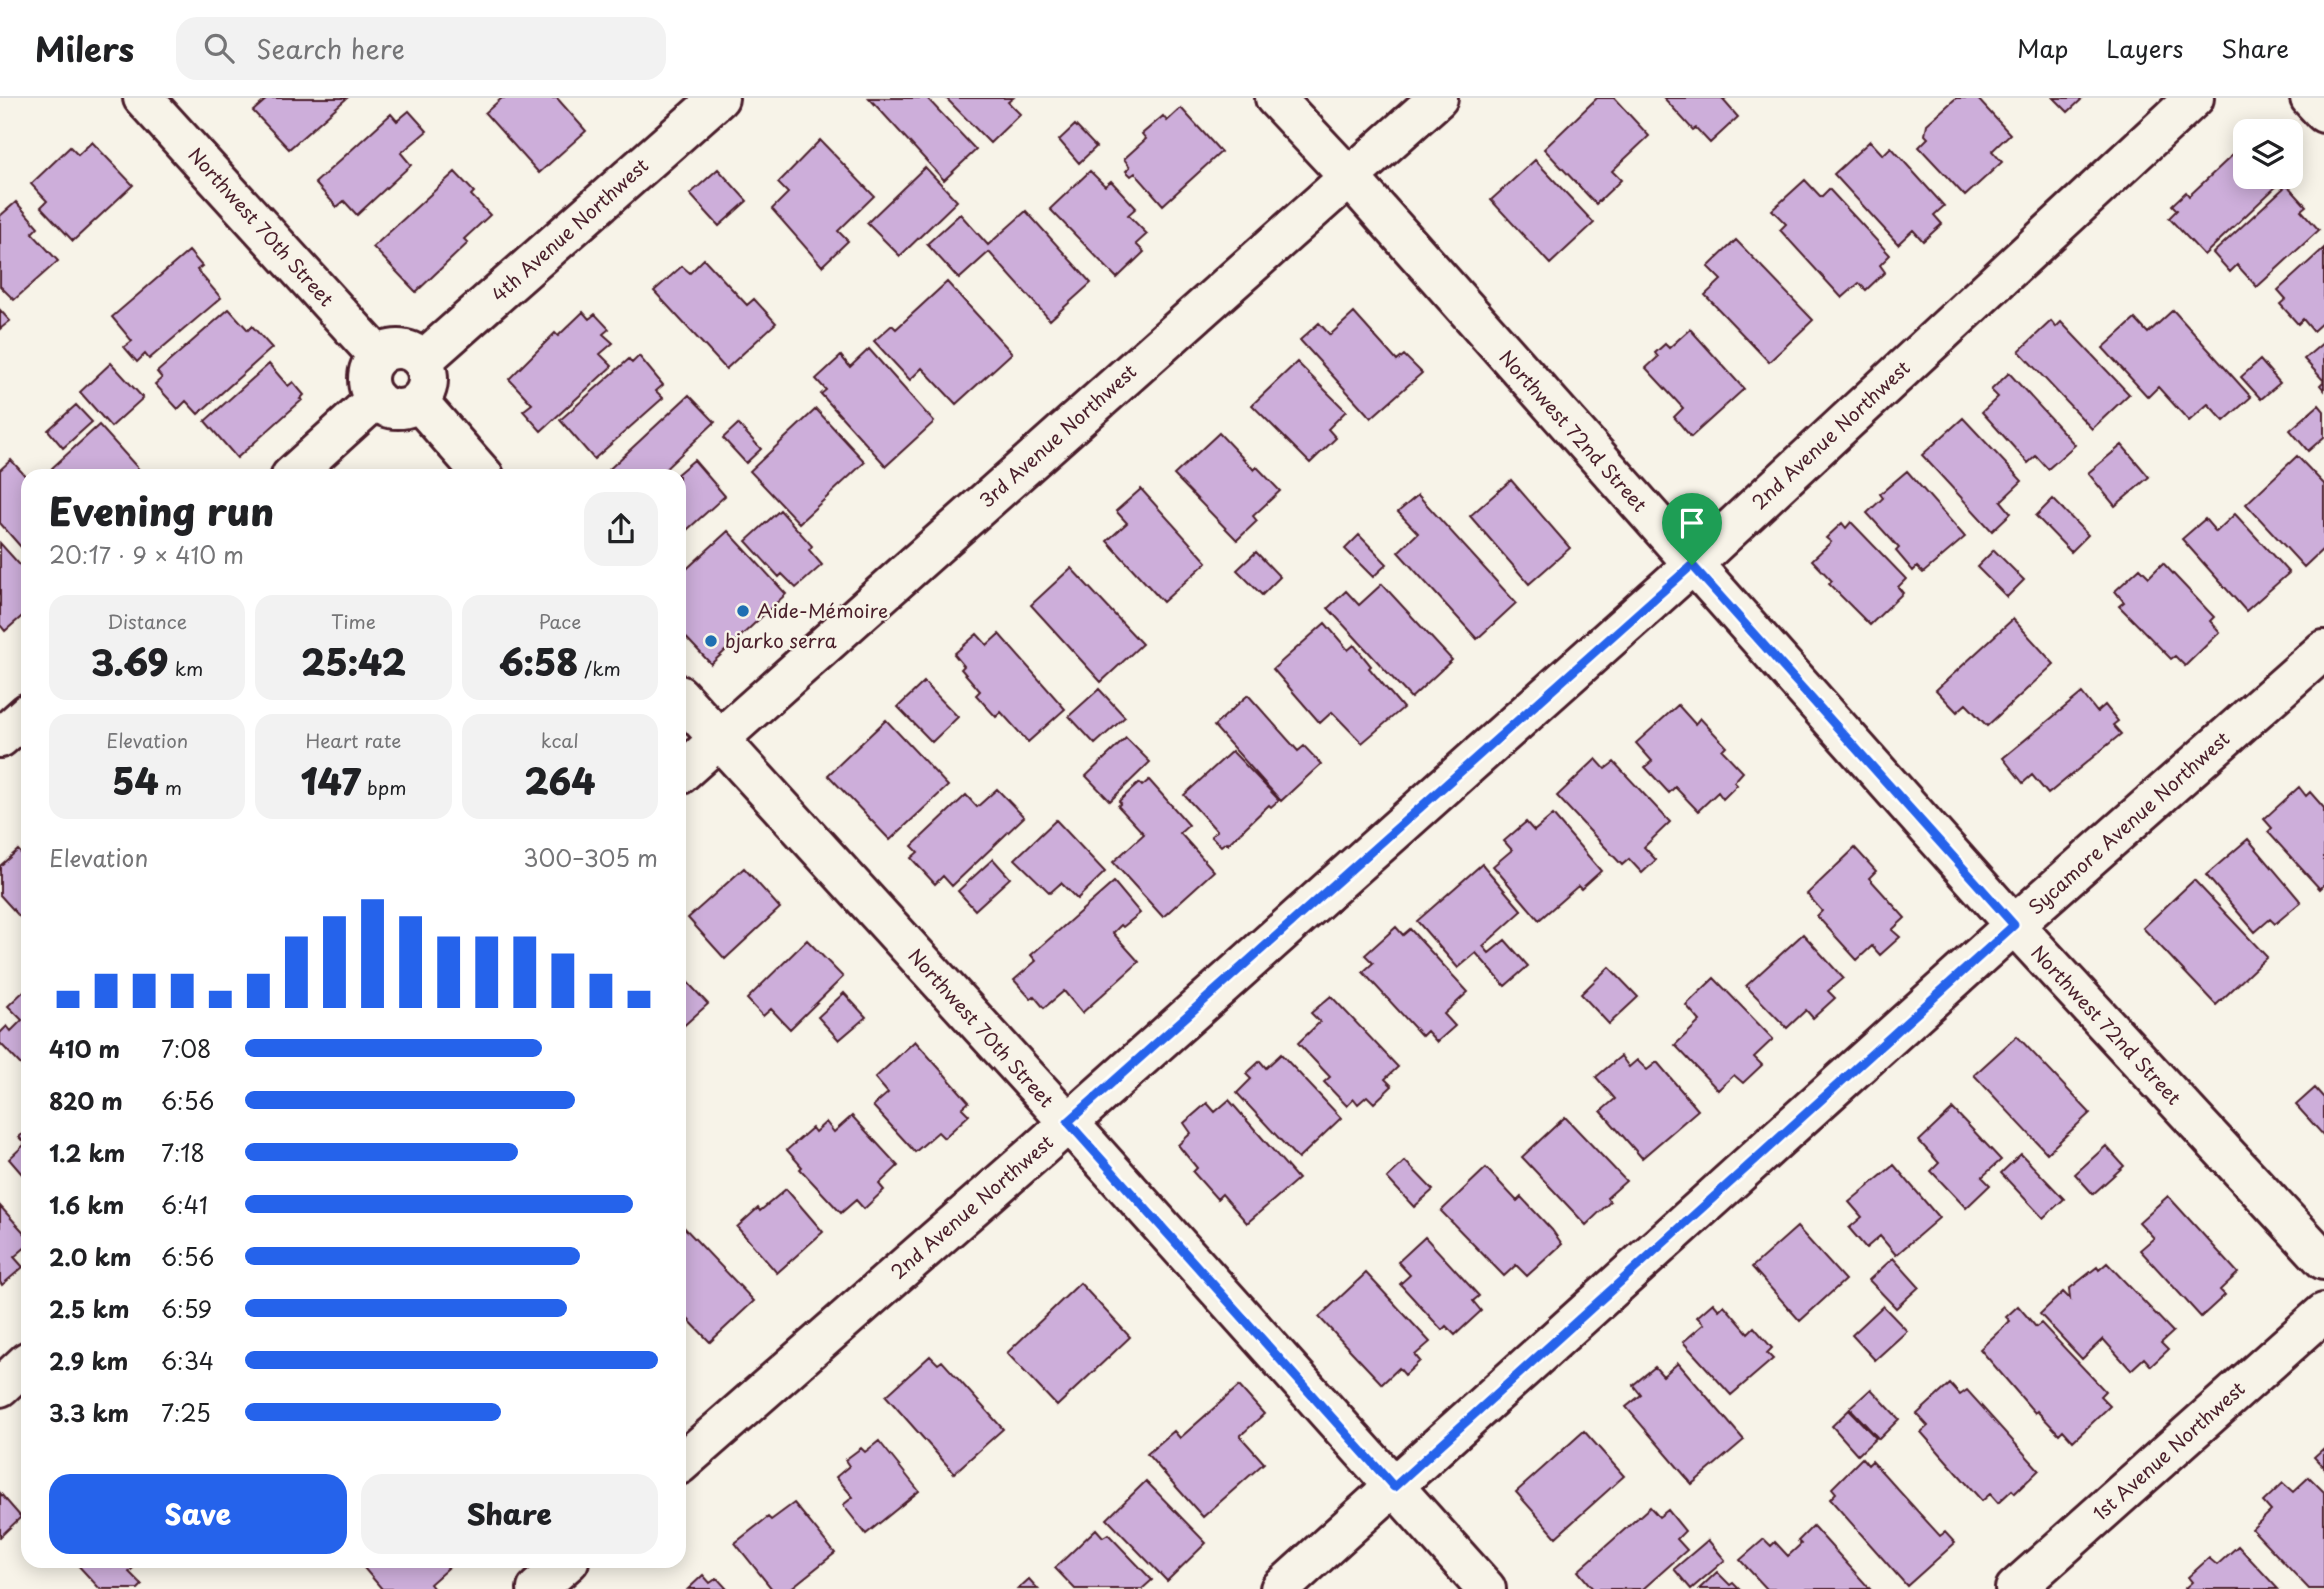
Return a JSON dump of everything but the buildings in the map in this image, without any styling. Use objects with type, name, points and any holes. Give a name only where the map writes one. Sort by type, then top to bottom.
[{"type":"street","name":"Northwest 70th Street","points":[[143,98],[378,356]]},
{"type":"street","name":"4th Avenue Northwest","points":[[422,361],[719,98]]},
{"type":"street","name":"Northwest 72nd Street","points":[[1275,98],[1349,177],[2014,925],[2324,1261]]},
{"type":"street","name":"3rd Avenue Northwest","points":[[686,769],[1438,98]]},
{"type":"street","name":"2nd Avenue Northwest","points":[[686,1459],[1692,565],[2194,98]]},
{"type":"street","points":[[2310,98],[2324,113]]},
{"type":"street","points":[[392,349],[401,349],[411,352],[422,361],[428,377],[427,387],[418,401],[406,408],[396,409],[386,407],[376,399],[368,386],[368,376],[370,367],[378,356],[392,349]]},
{"type":"street","points":[[299,469],[376,399]]},
{"type":"street","points":[[418,401],[478,469]]},
{"type":"street","name":"Sycamore Avenue Northwest","points":[[1280,1589],[2014,925],[2324,650]]},
{"type":"street","name":"Northwest 70th Street","points":[[686,703],[1068,1122],[1486,1589]]},
{"type":"street","points":[[0,738],[21,719]]},
{"type":"street","points":[[2324,1261],[2315,1277],[2314,1290],[2324,1312]]},
{"type":"street","name":"1st Avenue Northwest","points":[[2014,1589],[2324,1312]]},
{"type":"street","points":[[0,1387],[21,1368]]},
{"type":"street","points":[[537,1589],[561,1568]]},
{"type":"place","name":"Aide-Mémoire","points":[[743,611]]},
{"type":"place","name":"bjarko serra","points":[[711,641]]},
{"type":"route","points":[[1692,565],[2014,925],[1394,1487],[1068,1122],[1692,565]]}]
